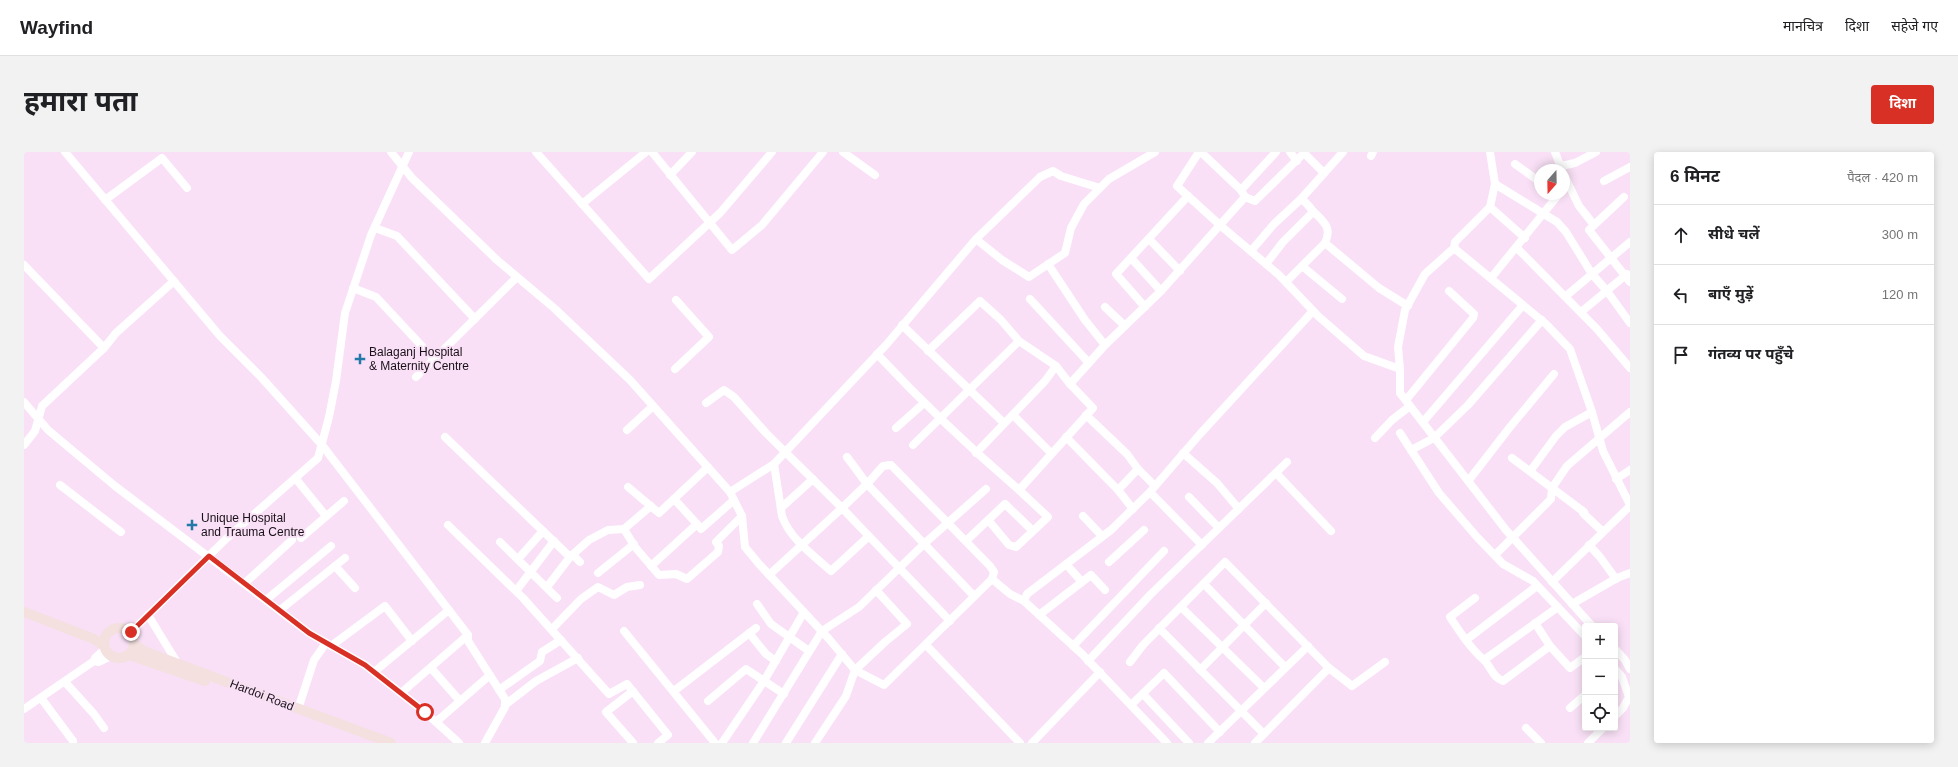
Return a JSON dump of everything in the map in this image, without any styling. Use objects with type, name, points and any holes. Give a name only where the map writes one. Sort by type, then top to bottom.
[{"type":"main road","points":[[24,607],[95,634],[106,635],[116,628],[122,627],[131,632],[135,639],[135,645],[129,655],[123,658],[107,650],[94,639],[24,612]]},
{"type":"main road","points":[[106,635],[107,650]]},
{"type":"main road","name":"Hardoi Road","points":[[135,645],[177,667],[371,743]]},
{"type":"main road","name":"Hardoi Road","points":[[129,655],[177,667],[391,743]]},
{"type":"street","points":[[65,152],[220,336],[261,377],[322,445],[468,635],[468,641],[505,699],[505,705]]},
{"type":"street","points":[[391,152],[412,178],[517,277],[554,308],[624,375],[708,467],[730,492],[742,516],[745,547],[769,575],[822,631],[855,670],[884,685],[992,579],[994,572],[966,540],[891,465],[883,466],[842,508],[769,575]]},
{"type":"street","points":[[131,632],[209,556],[318,458],[330,417],[344,313],[374,228],[409,152]]},
{"type":"street","points":[[536,152],[649,279],[710,222],[772,152]]},
{"type":"street","points":[[582,204],[646,152]]},
{"type":"street","points":[[652,152],[732,250],[762,225],[823,152]]},
{"type":"street","points":[[843,152],[875,176]]},
{"type":"street","points":[[976,239],[1002,260],[1029,277],[1065,253],[1071,228],[1084,204],[1109,179],[1155,152]]},
{"type":"street","points":[[1324,173],[1305,152],[1254,201],[1243,194],[1200,152],[1177,186],[1286,282],[1313,311],[1364,356],[1400,369]]},
{"type":"street","points":[[1070,384],[1105,345],[1161,291],[1221,226],[1243,194],[1276,152]]},
{"type":"street","points":[[1290,152],[1297,161]]},
{"type":"street","points":[[1251,251],[1274,224],[1301,199],[1343,152]]},
{"type":"street","points":[[1490,152],[1495,184],[1490,207],[1455,242],[1454,248],[1425,274],[1405,310],[1398,347],[1400,393],[1512,537],[1589,623]]},
{"type":"street","points":[[1555,152],[1560,164]]},
{"type":"street","points":[[1570,165],[1596,152]]},
{"type":"street","points":[[670,175],[689,153]]},
{"type":"street","points":[[104,200],[162,158],[187,188]]},
{"type":"street","points":[[1515,164],[1534,178]]},
{"type":"street","points":[[1604,181],[1630,167]]},
{"type":"street","points":[[730,492],[774,464],[877,354],[976,239],[1040,178],[1054,171],[1062,176],[1100,188]]},
{"type":"street","points":[[1495,184],[1557,222],[1566,232],[1592,274],[1607,291],[1630,323]]},
{"type":"street","points":[[1145,307],[1116,274],[1188,196]]},
{"type":"street","points":[[1581,312],[1607,291],[1627,278],[1589,230],[1624,197]]},
{"type":"street","points":[[1570,198],[1579,206],[1594,225]]},
{"type":"street","points":[[1286,282],[1325,242],[1328,229],[1322,219],[1301,199]]},
{"type":"street","points":[[1491,278],[1517,248],[1554,200]]},
{"type":"street","points":[[1490,207],[1525,238]]},
{"type":"street","points":[[1266,264],[1283,242],[1313,212]]},
{"type":"street","points":[[374,228],[397,236],[475,319]]},
{"type":"street","points":[[1149,239],[1180,271]]},
{"type":"street","points":[[1325,242],[1379,288],[1408,306]]},
{"type":"street","points":[[1566,296],[1630,242]]},
{"type":"street","points":[[1454,248],[1542,320],[1570,349],[1592,412],[1603,451],[1630,505],[1552,582]]},
{"type":"street","points":[[1517,248],[1566,296],[1630,368]]},
{"type":"street","points":[[1131,258],[1161,291]]},
{"type":"street","points":[[1048,264],[1085,320],[1105,345]]},
{"type":"street","points":[[24,265],[104,348]]},
{"type":"street","points":[[1302,266],[1342,299]]},
{"type":"street","points":[[416,377],[517,277]]},
{"type":"street","points":[[24,445],[35,431],[42,406],[104,348],[116,333],[174,281]]},
{"type":"street","points":[[353,288],[376,297],[434,359]]},
{"type":"street","points":[[1375,438],[1408,403],[1473,318],[1474,314],[1449,290]]},
{"type":"street","points":[[1030,298],[1089,363]]},
{"type":"street","points":[[675,369],[708,336],[676,300]]},
{"type":"street","points":[[928,351],[980,301],[1001,320],[1019,341],[1056,366],[1070,384],[1093,408],[1019,490]]},
{"type":"street","points":[[1422,422],[1524,305]]},
{"type":"street","points":[[1105,307],[1125,326]]},
{"type":"street","points":[[1024,601],[1027,594],[1102,536],[1133,509],[1313,311]]},
{"type":"street","points":[[1411,450],[1434,438],[1468,405],[1542,320]]},
{"type":"street","points":[[902,325],[1004,423]]},
{"type":"street","points":[[913,445],[970,391],[1019,341]]},
{"type":"street","points":[[877,354],[940,419],[1048,517],[1016,547],[1009,545],[989,521]]},
{"type":"street","points":[[976,453],[1045,381],[1056,366]]},
{"type":"street","points":[[1468,480],[1554,374]]},
{"type":"street","points":[[706,403],[724,390],[734,397],[766,433],[786,451],[842,508],[950,621]]},
{"type":"street","points":[[24,402],[48,430],[115,486],[309,633],[374,672],[436,722],[459,743]]},
{"type":"street","points":[[896,428],[924,402]]},
{"type":"street","points":[[627,430],[653,406]]},
{"type":"street","points":[[1530,470],[1556,436],[1565,427],[1592,412]]},
{"type":"street","points":[[1495,555],[1551,499],[1552,488],[1567,466],[1600,440],[1630,412]]},
{"type":"street","points":[[1013,415],[1051,454]]},
{"type":"street","points":[[1086,416],[1127,454],[1152,489],[1202,545]]},
{"type":"street","points":[[1400,433],[1439,493],[1503,564],[1537,586],[1558,606],[1582,633]]},
{"type":"street","points":[[445,437],[554,541],[580,562]]},
{"type":"street","points":[[1066,437],[1118,490],[1133,509]]},
{"type":"street","points":[[1183,454],[1217,483],[1239,509]]},
{"type":"street","points":[[846,457],[867,484],[974,596]]},
{"type":"street","points":[[1512,458],[1530,470],[1584,512],[1603,532]]},
{"type":"street","points":[[1088,660],[1151,594],[1287,462]]},
{"type":"street","points":[[774,464],[785,524],[802,545],[831,571],[869,536]]},
{"type":"street","points":[[628,487],[660,513],[708,467]]},
{"type":"street","points":[[1118,490],[1138,469]]},
{"type":"street","points":[[1616,478],[1630,470]]},
{"type":"street","points":[[1276,473],[1331,531]]},
{"type":"street","points":[[296,479],[326,516]]},
{"type":"street","points":[[781,508],[813,479]]},
{"type":"street","points":[[60,485],[121,532]]},
{"type":"street","points":[[753,743],[822,631],[859,607],[899,567],[986,489]]},
{"type":"street","points":[[1189,497],[1219,528]]},
{"type":"street","points":[[674,499],[700,529],[734,500]]},
{"type":"street","points":[[301,538],[344,501]]},
{"type":"street","points":[[966,540],[989,521],[1005,504],[1034,531]]},
{"type":"street","points":[[547,587],[572,556],[588,540],[608,530],[624,529],[651,506]]},
{"type":"street","points":[[624,529],[659,575],[676,574],[687,580],[718,552],[719,546],[716,542],[742,516]]},
{"type":"street","points":[[1083,516],[1102,536]]},
{"type":"street","points":[[651,566],[697,524]]},
{"type":"street","points":[[448,525],[516,591],[552,629],[609,694],[627,684],[668,736],[658,743]]},
{"type":"street","points":[[518,559],[543,530]]},
{"type":"street","points":[[1109,562],[1144,530]]},
{"type":"street","points":[[245,583],[292,540]]},
{"type":"street","points":[[516,591],[554,541]]},
{"type":"street","points":[[500,542],[531,571],[556,598]]},
{"type":"street","points":[[598,573],[634,544]]},
{"type":"street","points":[[266,600],[331,546]]},
{"type":"street","points":[[1589,546],[1600,557],[1616,579]]},
{"type":"street","points":[[1073,646],[1164,551]]},
{"type":"street","points":[[280,610],[345,558]]},
{"type":"street","points":[[1130,662],[1159,628],[1225,562],[1330,668],[1352,686],[1385,662]]},
{"type":"street","points":[[1066,564],[1082,582]]},
{"type":"street","points":[[335,566],[354,588]]},
{"type":"street","points":[[1572,604],[1616,579],[1630,573]]},
{"type":"street","points":[[1039,615],[1091,575],[1104,590]]},
{"type":"street","points":[[992,579],[1010,594],[1024,601],[1088,660],[1167,743]]},
{"type":"street","points":[[1204,584],[1285,667]]},
{"type":"street","points":[[552,629],[581,599],[598,587],[614,595],[627,587],[640,585]]},
{"type":"street","points":[[1466,640],[1537,586]]},
{"type":"street","points":[[814,743],[846,696],[855,670],[884,642],[907,624],[876,590]]},
{"type":"street","points":[[1474,598],[1450,617],[1466,640],[1480,658],[1484,660],[1498,679],[1503,681],[1550,646]]},
{"type":"street","points":[[1200,670],[1266,603]]},
{"type":"street","points":[[757,604],[771,624],[788,638],[810,651]]},
{"type":"street","points":[[298,709],[314,660],[329,644],[385,606],[412,641]]},
{"type":"street","points":[[1484,660],[1558,606]]},
{"type":"street","points":[[1181,607],[1264,688]]},
{"type":"street","points":[[374,672],[449,610]]},
{"type":"street","points":[[722,743],[764,681],[804,612]]},
{"type":"street","points":[[148,615],[177,667]]},
{"type":"street","points":[[1535,623],[1550,646],[1570,668],[1582,659]]},
{"type":"street","points":[[1159,628],[1264,734]]},
{"type":"street","points":[[674,691],[752,630],[766,654],[776,661]]},
{"type":"street","points":[[624,631],[715,743]]},
{"type":"street","points":[[401,693],[468,635]]},
{"type":"street","points":[[499,690],[540,661],[542,652],[561,640]]},
{"type":"street","points":[[926,644],[1020,743]]},
{"type":"street","points":[[1208,743],[1308,646]]},
{"type":"street","points":[[24,709],[94,661],[99,662],[107,650]]},
{"type":"street","points":[[1618,652],[1630,669]]},
{"type":"street","points":[[786,743],[842,654]]},
{"type":"street","points":[[485,743],[505,705],[536,681],[578,658]]},
{"type":"street","points":[[431,668],[460,701]]},
{"type":"street","points":[[1255,743],[1330,668]]},
{"type":"street","points":[[708,701],[746,670],[784,694]]},
{"type":"street","points":[[1032,743],[1100,672]]},
{"type":"street","points":[[1131,705],[1164,673],[1220,732]]},
{"type":"street","points":[[1618,674],[1622,677],[1629,697],[1623,708],[1618,713]]},
{"type":"street","points":[[436,722],[490,676]]},
{"type":"street","points":[[65,682],[94,714],[104,728]]},
{"type":"street","points":[[633,691],[606,712],[633,743]]},
{"type":"street","points":[[1143,694],[1189,743]]},
{"type":"street","points":[[41,698],[73,741]]},
{"type":"street","points":[[1570,708],[1582,698]]},
{"type":"street","points":[[1526,728],[1541,743]]},
{"type":"street","points":[[1588,743],[1600,731]]},
{"type":"place","name":"Balaganj Hospital & Maternity Centre","points":[[360,359]]},
{"type":"place","name":"Unique Hospital and Trauma Centre","points":[[192,525]]},
{"type":"route","points":[[131,632],[209,556],[309,633],[365,665],[425,712]]}]
